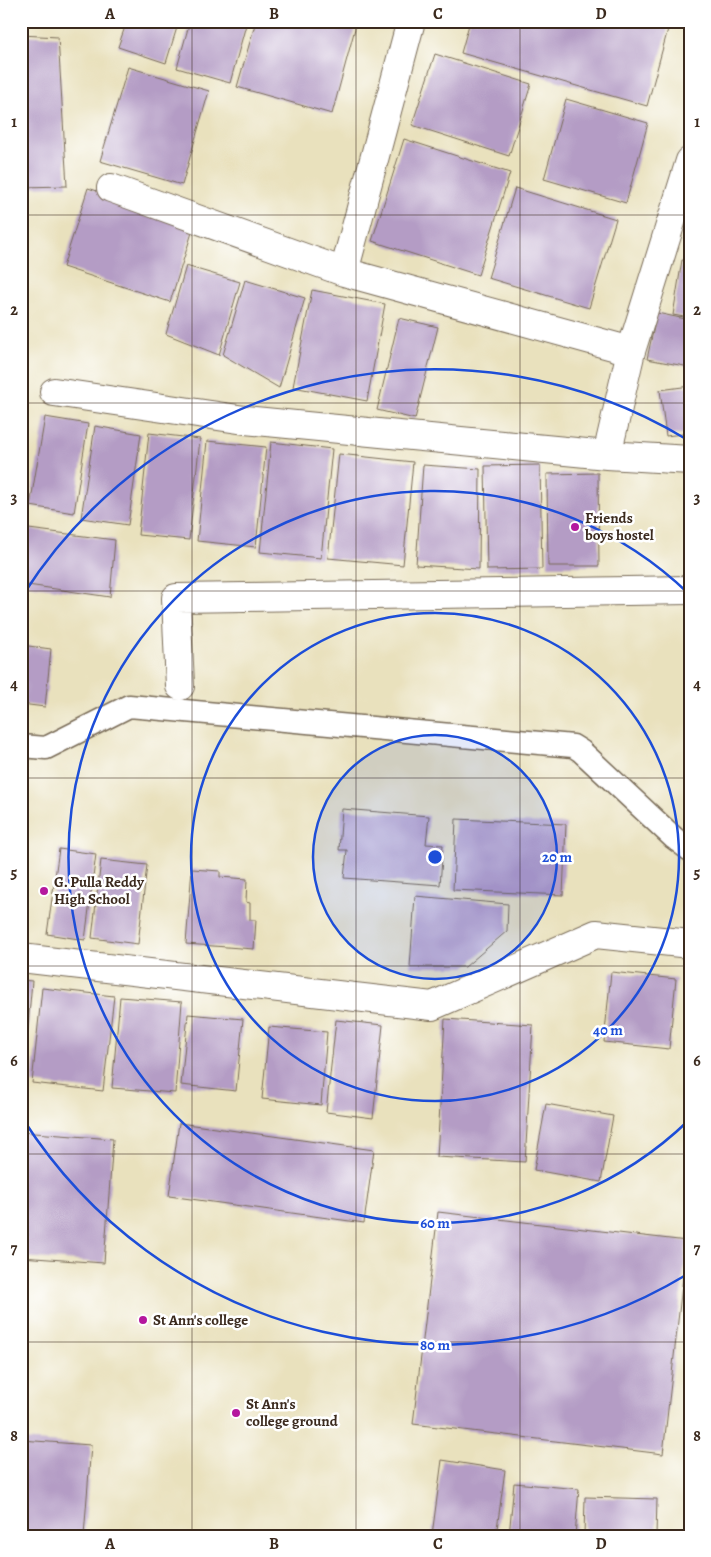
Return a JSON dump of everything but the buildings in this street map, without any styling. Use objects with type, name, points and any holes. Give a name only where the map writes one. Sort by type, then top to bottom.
[{"type":"street","points":[[344,272],[411,21]]},
{"type":"street","points":[[607,455],[631,351],[690,161]]},
{"type":"street","points":[[111,188],[344,272],[631,351]]},
{"type":"street","points":[[54,392],[245,420],[607,455],[690,460]]},
{"type":"street","points":[[180,686],[176,598],[690,590]]},
{"type":"street","points":[[21,958],[432,1006],[596,934],[690,944]]},
{"type":"lane","points":[[21,746],[46,748],[129,706],[573,746],[581,751],[674,838],[690,850]]},
{"type":"place","name":"Friends boys hostel","points":[[575,527]]},
{"type":"place","name":"G. Pulla Reddy High School","points":[[44,891]]},
{"type":"place","name":"St Ann's college","points":[[143,1320]]},
{"type":"place","name":"St Ann's college ground","points":[[236,1413]]}]
